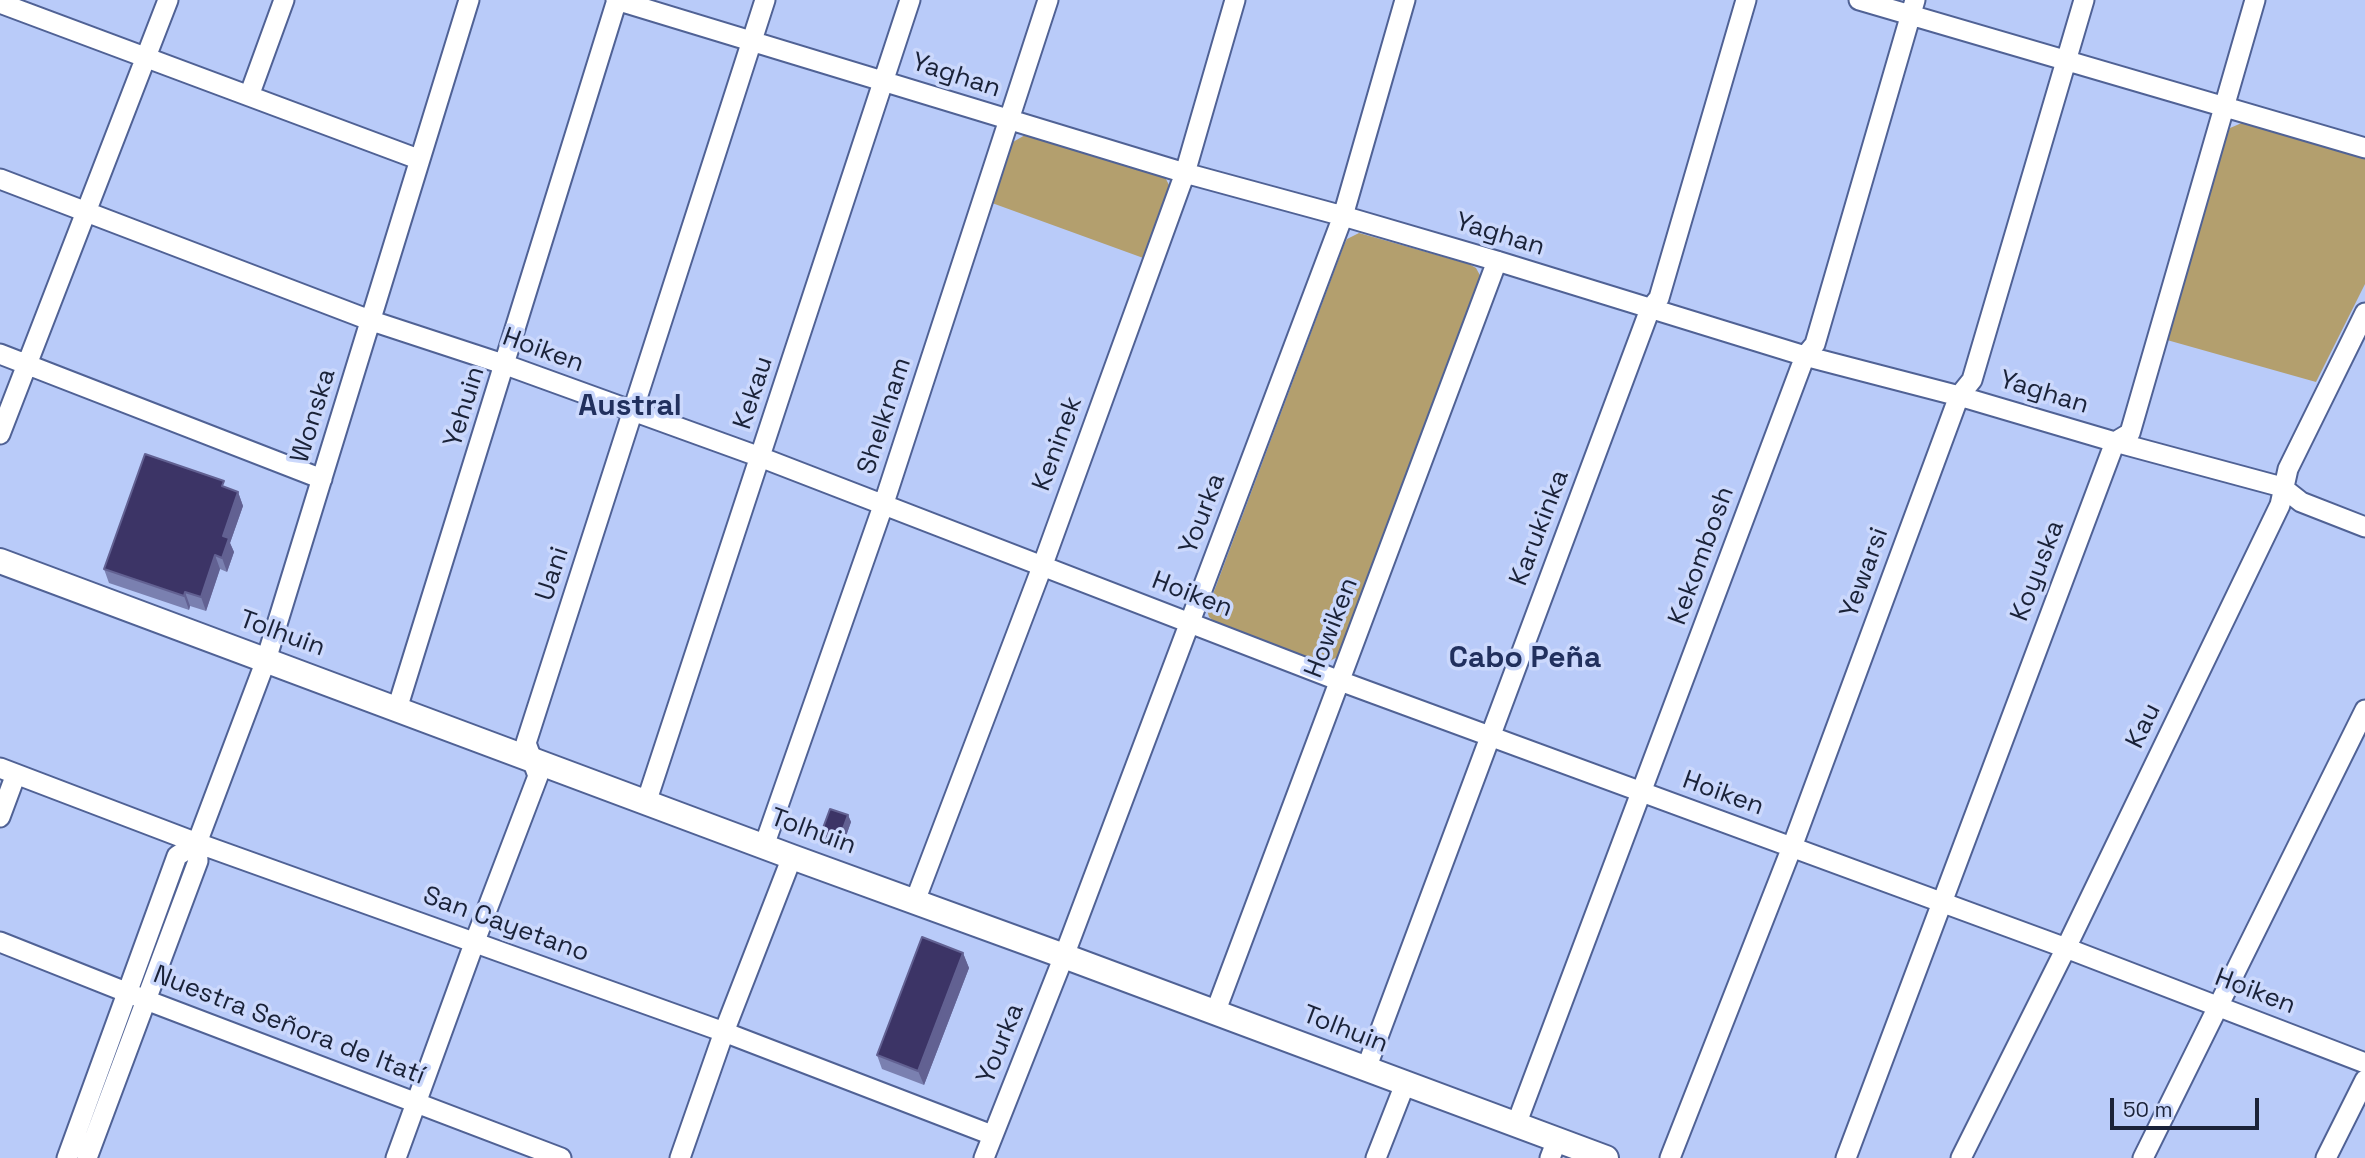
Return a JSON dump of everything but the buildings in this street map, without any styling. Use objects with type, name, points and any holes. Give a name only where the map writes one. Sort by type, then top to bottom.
[{"type":"street","points":[[0,434],[168,0]]},
{"type":"street","points":[[249,96],[284,0]]},
{"type":"street","name":"Wonska","points":[[77,1156],[137,996],[198,861],[197,843],[266,660],[469,0]]},
{"type":"street","name":"Yaghan","points":[[617,0],[1010,121],[1497,261],[1805,356],[1959,396],[2282,487],[2301,502],[2365,527]]},
{"type":"street","name":"Yehuin","points":[[397,709],[506,365],[617,0]]},
{"type":"street","name":"Uani","points":[[396,1158],[538,776],[526,743],[754,42],[765,0]]},
{"type":"street","name":"Kekau","points":[[646,803],[910,0]]},
{"type":"street","name":"Shelknam","points":[[764,846],[883,506],[1048,0]]},
{"type":"street","name":"Keninek","points":[[915,901],[1042,567],[1185,173],[1235,0]]},
{"type":"street","name":"Yourka","points":[[984,1158],[1064,956],[1343,216],[1405,0]]},
{"type":"street","name":"Karukinka","points":[[1367,1069],[1650,309],[1659,298],[1745,0]]},
{"type":"street","points":[[1859,0],[1913,7],[2067,59],[2365,148]]},
{"type":"street","name":"Yewarsi","points":[[1670,1158],[1792,847],[1959,396],[1972,380],[2084,0]]},
{"type":"street","name":"Koyuska","points":[[1846,1158],[2115,442],[2130,433],[2255,0]]},
{"type":"street","points":[[0,3],[418,159]]},
{"type":"street","name":"Kekombosh","points":[[1516,1125],[1805,356],[1815,344],[1913,7]]},
{"type":"street","name":"Hoiken","points":[[0,179],[372,321],[506,365],[760,457],[1042,567],[1191,621],[1340,681],[2066,948],[2365,1063]]},
{"type":"street","name":"Howiken","points":[[1215,1013],[1497,261]]},
{"type":"street","name":"Kau","points":[[1961,1158],[2066,948],[2280,505],[2288,469],[2365,313]]},
{"type":"street","points":[[0,354],[322,479]]},
{"type":"street","name":"Tolhuin","points":[[0,561],[1516,1125],[1553,1149],[1606,1158]]},
{"type":"street","points":[[2143,1158],[2365,710]]},
{"type":"street","points":[[0,817],[8,771]]},
{"type":"street","name":"San Cayetano","points":[[8,771],[197,843],[724,1032],[992,1135]]},
{"type":"street","points":[[680,1158],[724,1032],[792,857]]},
{"type":"street","name":"Nuestra Señora de Itatí","points":[[0,942],[561,1158]]},
{"type":"street","points":[[2326,1158],[2365,1080]]},
{"type":"street","points":[[1376,1158],[1405,1084]]},
{"type":"shaded area","points":[[2244,122],[2365,157],[2365,284],[2316,382],[2167,340],[2227,135],[2230,128]]},
{"type":"shaded area","points":[[1025,135],[1165,177],[1171,189],[1146,259],[992,203],[1010,148],[1013,142]]},
{"type":"shaded area","points":[[1359,233],[1469,264],[1476,268],[1482,279],[1339,656],[1328,662],[1321,662],[1219,625],[1209,617],[1207,610],[1344,245],[1347,239]]},
{"type":"district","name":"Austral","points":[[630,407]]},
{"type":"district","name":"Cabo Peña","points":[[1525,659]]}]
